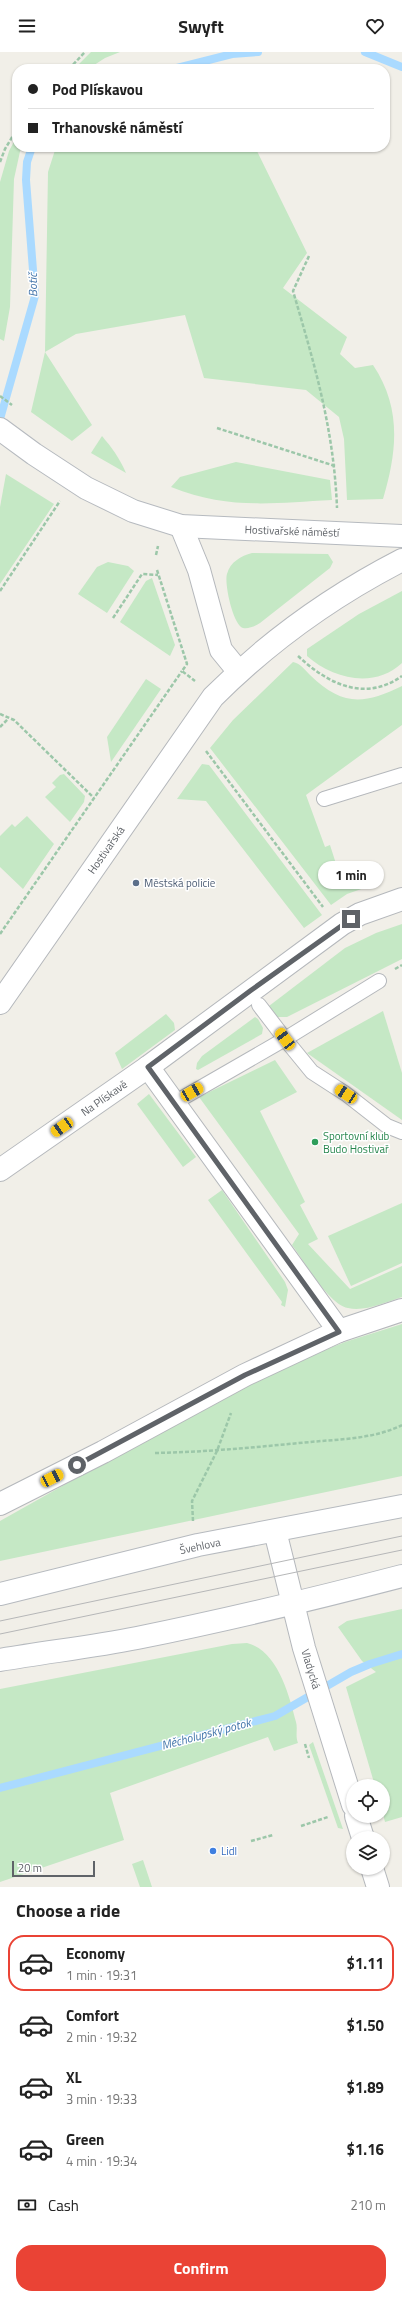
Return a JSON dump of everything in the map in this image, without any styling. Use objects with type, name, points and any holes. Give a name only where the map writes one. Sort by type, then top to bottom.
[{"type":"street","name":"Hostivařské náměstí","points":[[0,429],[28,450],[86,488],[133,511],[181,526],[402,536]]},
{"type":"street","points":[[181,526],[198,570],[221,650],[238,672]]},
{"type":"street","points":[[206,691],[238,672],[327,604],[356,584],[402,560]]},
{"type":"street","name":"Hostivařská","points":[[0,1003],[206,691]]},
{"type":"street","name":"Na Plískavě","points":[[0,1170],[148,1067],[342,924],[360,914],[402,899]]},
{"type":"street","points":[[148,1067],[339,1332]]},
{"type":"street","points":[[0,1504],[103,1452],[245,1375],[339,1332],[402,1310]]},
{"type":"street","name":"Švehlova","points":[[0,1594],[198,1545],[402,1506]]},
{"type":"street","name":"Vladycká","points":[[275,1531],[292,1605],[346,1783]]},
{"type":"street","points":[[0,1660],[136,1638],[292,1605],[402,1576]]},
{"type":"street","points":[[374,1875],[378,1887]]},
{"type":"lane","points":[[324,799],[402,775]]},
{"type":"lane","points":[[174,1103],[285,1039],[379,981]]},
{"type":"lane","points":[[259,1005],[312,1072],[346,1094],[387,1126],[402,1132]]},
{"type":"path","points":[[74,64],[85,52]]},
{"type":"path","points":[[0,162],[12,137]]},
{"type":"path","points":[[309,256],[293,291],[321,388],[335,466],[337,510]]},
{"type":"path","points":[[217,428],[335,466]]},
{"type":"path","points":[[0,591],[60,501]]},
{"type":"path","points":[[330,511],[344,511]]},
{"type":"path","points":[[0,934],[187,664],[156,570]]},
{"type":"path","points":[[114,618],[142,574],[158,575]]},
{"type":"path","points":[[296,654],[320,674],[342,686],[356,689],[369,688],[385,684],[402,676]]},
{"type":"path","points":[[182,671],[206,691]]},
{"type":"path","points":[[0,714],[8,719],[14,720],[94,798]]},
{"type":"path","points":[[0,727],[8,719]]},
{"type":"path","points":[[204,749],[324,907]]},
{"type":"path","points":[[192,1508],[192,1501],[217,1451],[245,1375]]},
{"type":"path","points":[[149,1454],[217,1451],[353,1438],[384,1433],[402,1425]]},
{"type":"path","points":[[304,1744],[309,1758]]},
{"type":"path","points":[[301,1826],[328,1817]]},
{"type":"path","points":[[251,1841],[273,1835]]},
{"type":"green space","points":[[91,52],[120,52],[105,58],[96,64],[79,64]]},
{"type":"green space","points":[[12,145],[12,152],[20,152],[14,179],[10,307],[4,341],[0,339],[0,182]]},
{"type":"green space","points":[[54,152],[257,152],[307,253],[283,288],[347,337],[340,354],[355,368],[373,365],[389,397],[393,414],[394,447],[388,482],[383,499],[347,500],[344,439],[339,417],[306,390],[204,378],[185,315],[76,334],[45,352],[48,172]]},
{"type":"green space","points":[[45,352],[92,425],[72,441],[31,412]]},
{"type":"green space","points":[[102,436],[121,462],[126,473],[91,453]]},
{"type":"green space","points":[[236,462],[330,480],[332,500],[270,503],[232,502],[212,499],[171,487],[180,477]]},
{"type":"green space","points":[[6,474],[54,504],[0,584],[0,507]]},
{"type":"green space","points":[[252,553],[328,554],[333,562],[330,568],[260,623],[250,628],[243,628],[239,625],[233,612],[226,579],[228,570],[233,563]]},
{"type":"green space","points":[[108,562],[128,566],[134,571],[107,613],[78,594],[97,567]]},
{"type":"green space","points":[[152,578],[175,645],[170,656],[120,622],[146,581]]},
{"type":"green space","points":[[402,591],[402,663],[391,671],[379,676],[354,678],[329,670],[317,664],[307,656],[307,649],[359,614]]},
{"type":"green space","points":[[293,662],[300,665],[332,692],[343,697],[364,699],[376,697],[402,686],[402,725],[306,795],[325,847],[330,845],[338,870],[362,862],[370,886],[347,894],[331,905],[210,748],[233,720]]},
{"type":"green space","points":[[146,679],[161,689],[111,762],[107,737]]},
{"type":"green space","points":[[202,764],[209,765],[322,915],[304,928],[206,801],[177,799]]},
{"type":"green space","points":[[64,774],[85,796],[84,802],[70,822],[45,797],[56,787],[52,783],[60,775]]},
{"type":"green space","points":[[27,816],[54,844],[23,889],[0,867],[0,836],[12,824],[15,827]]},
{"type":"green space","points":[[402,924],[402,959],[287,1017],[277,1017],[269,1006],[345,948],[376,933]]},
{"type":"green space","points":[[383,1011],[402,1073],[402,1120],[307,1053]]},
{"type":"green space","points":[[166,1014],[174,1023],[175,1030],[122,1069],[115,1053]]},
{"type":"green space","points":[[255,1017],[258,1019],[263,1028],[262,1034],[198,1070],[196,1069],[197,1063],[202,1056]]},
{"type":"green space","points":[[275,1060],[297,1092],[260,1111],[305,1202],[300,1205],[318,1239],[308,1244],[350,1289],[402,1266],[402,1297],[361,1309],[348,1308],[333,1299],[317,1281],[292,1245],[299,1234],[199,1097]]},
{"type":"green space","points":[[149,1094],[196,1157],[183,1167],[137,1104]]},
{"type":"green space","points":[[222,1190],[285,1282],[288,1290],[285,1307],[281,1305],[282,1302],[208,1200]]},
{"type":"green space","points":[[402,1203],[402,1263],[351,1286],[328,1236]]},
{"type":"green space","points":[[402,1324],[402,1476],[0,1561],[0,1521],[256,1377],[345,1342]]},
{"type":"green space","points":[[402,1609],[402,1817],[390,1821],[390,1779],[373,1779],[346,1687],[376,1672],[362,1661],[338,1627],[347,1621]]},
{"type":"green space","points":[[247,1643],[258,1648],[267,1655],[280,1675],[290,1699],[297,1727],[298,1743],[274,1751],[268,1737],[110,1793],[124,1840],[0,1882],[0,1689],[232,1644]]},
{"type":"green space","points":[[313,1742],[343,1829],[338,1828],[309,1745]]},
{"type":"green space","points":[[143,1860],[152,1887],[140,1887],[132,1864]]},
{"type":"waterway","name":"Botič","points":[[193,64],[232,54],[258,52]]},
{"type":"waterway","name":"Botič","points":[[365,52],[402,67]]},
{"type":"waterway","name":"Botič","points":[[0,419],[35,296],[26,180],[27,162],[30,152]]},
{"type":"waterway","name":"Měcholupský potok","points":[[0,1788],[275,1716],[351,1672],[370,1664],[402,1654]]},
{"type":"tram line","points":[[0,1621],[402,1536]]},
{"type":"tram line","points":[[0,1634],[402,1550]]},
{"type":"place","name":"Městská policie","points":[[136,883]]},
{"type":"place","name":"Sportovní klub Budo Hostivař","points":[[315,1142]]},
{"type":"place","name":"Lidl","points":[[213,1851]]},
{"type":"route","points":[[77,1465],[245,1375],[339,1332],[148,1067],[250,991],[351,919]]}]
